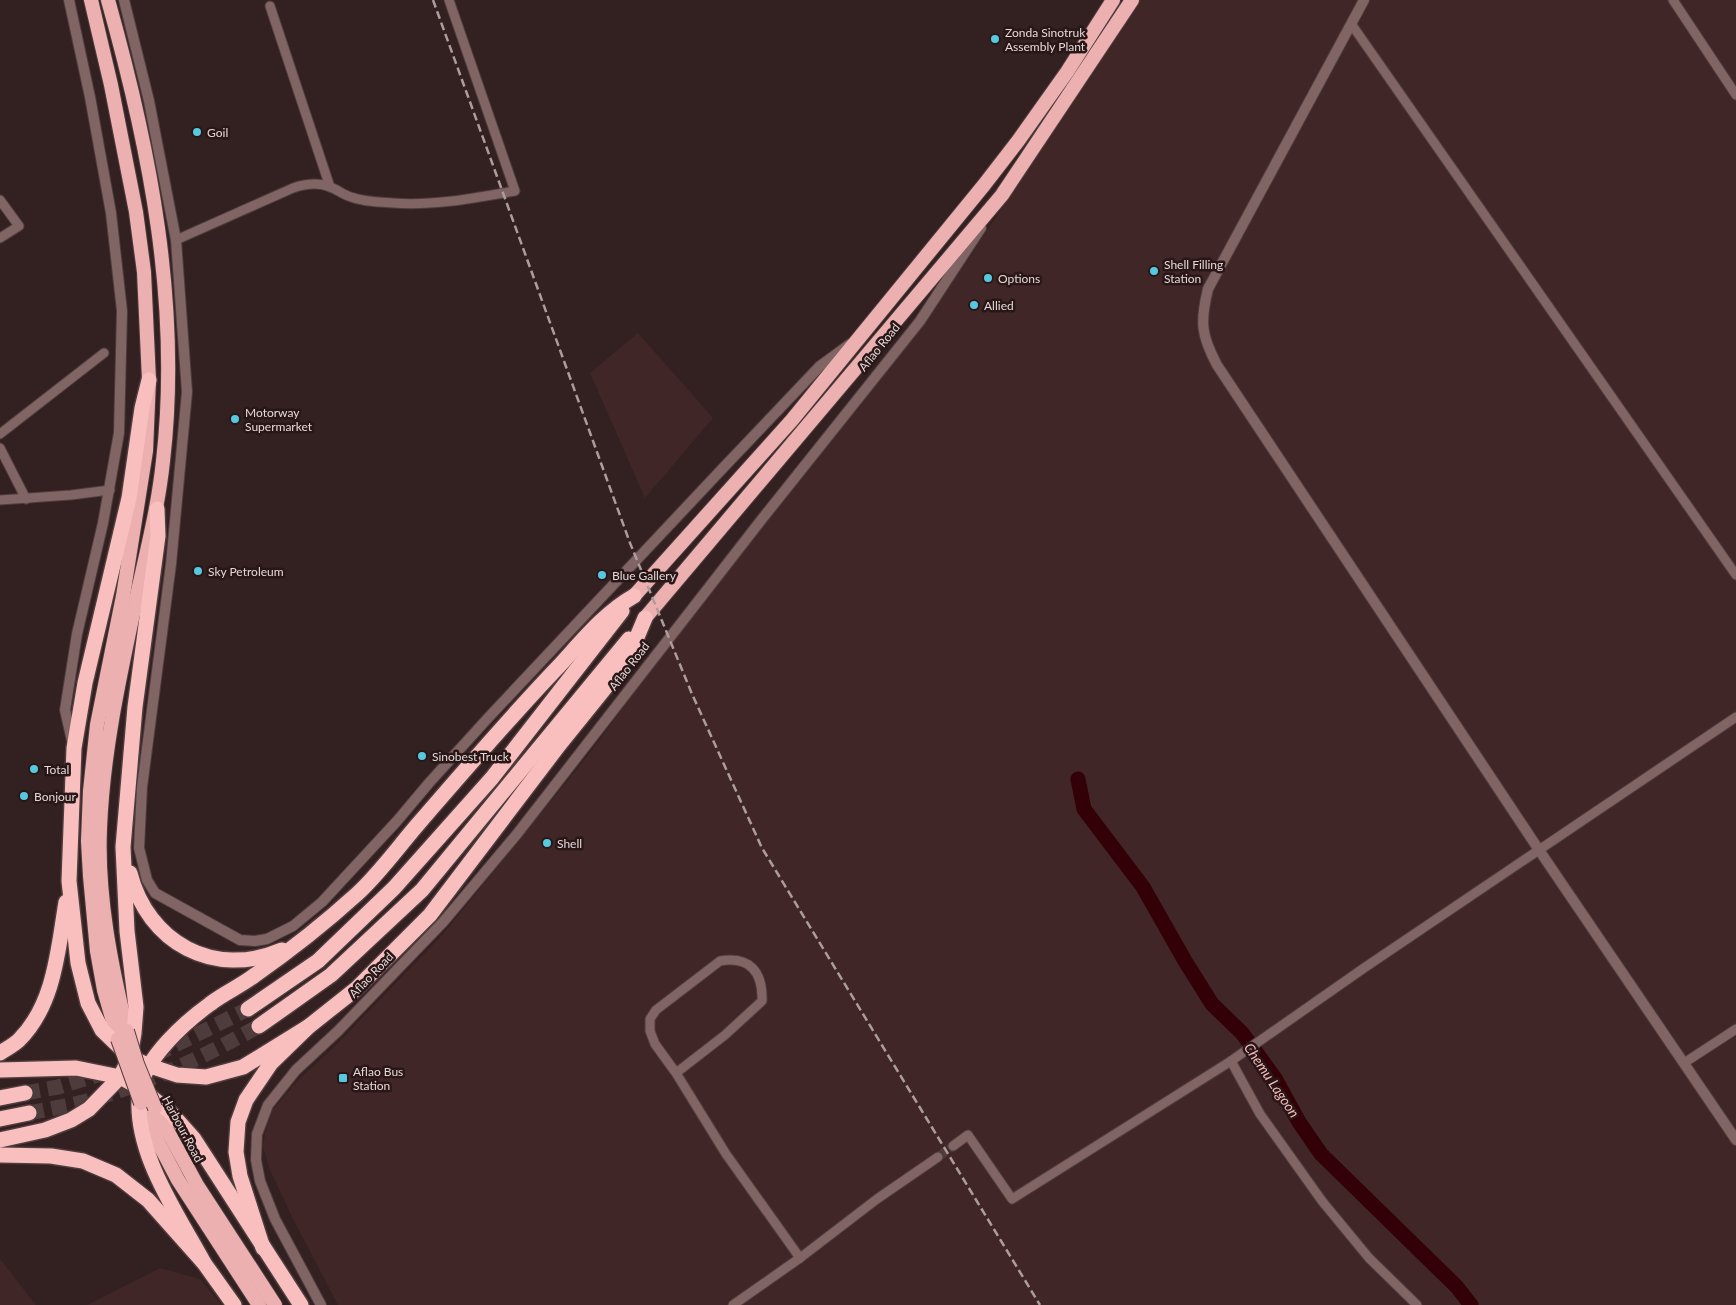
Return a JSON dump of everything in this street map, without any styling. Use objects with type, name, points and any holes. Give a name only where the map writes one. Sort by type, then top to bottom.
[{"type":"highway","points":[[91,0],[111,85],[136,212],[144,272],[149,380],[146,451],[123,596],[97,725],[90,791],[88,841],[90,876],[103,949]]},
{"type":"highway","points":[[103,949],[100,830],[103,793],[114,710],[157,509],[164,458],[167,392],[167,330],[161,246],[143,141],[124,58],[108,0]]},
{"type":"highway","name":"Aflao Road","points":[[248,1009],[318,961],[394,888],[492,778],[634,596],[792,420],[1018,141],[1086,44],[1113,0]]},
{"type":"highway","name":"Aflao Road","points":[[258,1026],[331,975],[422,890],[645,618],[1002,195],[1132,0]]},
{"type":"highway","points":[[0,1053],[19,1040],[41,1011],[55,967],[69,880],[74,748],[85,683],[129,498],[142,408],[149,380]]},
{"type":"highway","points":[[0,1140],[45,1130],[70,1120],[89,1109],[120,1077],[130,1057],[136,1006],[127,932],[123,847],[136,707],[158,536],[157,509]]},
{"type":"highway","points":[[234,1305],[204,1262],[159,1180],[144,1145],[140,1121],[140,1088],[150,1066],[165,1045],[210,1003],[254,977],[304,940],[359,893],[538,687],[599,623],[621,603],[634,596]]},
{"type":"highway","points":[[263,1248],[240,1176],[236,1152],[238,1122],[246,1100],[271,1063],[308,1027],[356,989],[430,914],[559,745],[609,683],[632,649],[645,618]]},
{"type":"highway","points":[[123,847],[132,882],[139,900],[150,918],[172,940],[191,951],[222,960],[255,959],[280,951],[304,940]]},
{"type":"highway","points":[[69,880],[78,963],[88,1003],[102,1030],[130,1057],[177,1075],[206,1077],[243,1067],[308,1027]]},
{"type":"highway","name":"Harbour Road","points":[[103,949],[104,990],[118,1039],[141,1103],[158,1142],[178,1180],[259,1305]]},
{"type":"highway","name":"Harbour Road","points":[[103,949],[113,975],[127,1031],[145,1086],[172,1143],[196,1185],[275,1305]]},
{"type":"highway","points":[[0,1070],[76,1068],[120,1077],[140,1088],[170,1112],[194,1139],[301,1305]]},
{"type":"highway","points":[[0,1098],[26,1093]]},
{"type":"highway","points":[[0,1120],[29,1113]]},
{"type":"highway","points":[[0,1155],[50,1156],[83,1161],[116,1174],[148,1200],[204,1262]]},
{"type":"street","points":[[69,0],[90,96],[111,213],[122,311],[119,433],[110,490],[77,634],[65,710],[74,748]]},
{"type":"street","points":[[124,0],[149,101],[176,240],[305,184],[319,184],[330,187],[349,197],[360,200],[395,203],[439,203],[515,191],[448,0]]},
{"type":"street","points":[[1364,0],[1208,289],[1202,311],[1202,328],[1207,348],[1539,850],[1736,1140]]},
{"type":"street","points":[[1673,0],[1736,95]]},
{"type":"street","points":[[270,6],[330,187]]},
{"type":"street","points":[[1352,25],[1736,575]]},
{"type":"street","name":"Aflao Road","points":[[321,1305],[276,1219],[260,1181],[256,1160],[257,1134],[268,1105],[283,1084],[379,989],[444,921],[517,834],[762,519],[920,321],[1002,195]]},
{"type":"street","points":[[0,200],[19,226],[0,238]]},
{"type":"street","name":"Aflao Road","points":[[176,240],[187,392],[171,564],[142,787],[139,848],[147,880],[155,893],[240,940],[255,941],[267,939],[293,926],[322,902],[481,726],[820,366],[861,336]]},
{"type":"street","points":[[0,434],[104,353]]},
{"type":"street","points":[[0,448],[26,499]]},
{"type":"street","points":[[0,500],[110,490]]},
{"type":"street","points":[[954,1146],[968,1135],[1012,1199],[1231,1061],[1364,968],[1736,717]]},
{"type":"street","points":[[676,1073],[725,1035],[762,1001],[762,986],[757,971],[745,963],[732,959],[720,960],[656,1010],[650,1019],[650,1031],[655,1044],[676,1073],[726,1154],[800,1258]]},
{"type":"street","points":[[1684,1063],[1736,1029]]},
{"type":"street","points":[[1231,1061],[1260,1114],[1322,1201],[1370,1258],[1417,1305]]},
{"type":"street","points":[[733,1305],[800,1258],[877,1199],[938,1157]]},
{"type":"shaded area","points":[[1138,0],[1736,0],[1736,1305],[338,1305],[270,1170],[263,1147],[265,1132],[272,1111],[296,1082],[332,1049],[443,934],[589,754],[696,608],[909,339],[968,259]]},
{"type":"shaded area","points":[[638,333],[713,418],[645,498],[590,373]]},
{"type":"shaded area","points":[[0,1259],[36,1305],[0,1305]]},
{"type":"shaded area","points":[[160,1268],[200,1279],[222,1305],[87,1305]]},
{"type":"waterway","name":"Chemu Lagoon","points":[[1078,779],[1084,809],[1143,887],[1212,1004],[1242,1033],[1253,1048],[1276,1080],[1299,1122],[1321,1154],[1457,1287],[1471,1305]]},
{"type":"tunnel","points":[[155,1055],[248,1009]]},
{"type":"tunnel","points":[[29,1113],[67,1106],[124,1089],[183,1065],[259,1026]]},
{"type":"tunnel","points":[[25,1093],[58,1087],[108,1072]]},
{"type":"tunnel","points":[[938,1157],[953,1146]]},
{"type":"railway","points":[[433,0],[630,543],[692,694],[762,848],[1040,1305]]},
{"type":"place","name":"Zonda Sinotruk Assembly Plant","points":[[995,39]]},
{"type":"place","name":"Goil","points":[[197,132]]},
{"type":"place","name":"Shell Filling Station","points":[[1154,271]]},
{"type":"place","name":"Options","points":[[988,278]]},
{"type":"place","name":"Allied","points":[[974,305]]},
{"type":"place","name":"Motorway Supermarket","points":[[235,419]]},
{"type":"place","name":"Sky Petroleum","points":[[198,571]]},
{"type":"place","name":"Blue Gallery","points":[[602,575]]},
{"type":"place","name":"Sinobest Truck","points":[[422,756]]},
{"type":"place","name":"Total","points":[[34,769]]},
{"type":"place","name":"Bonjour","points":[[24,796]]},
{"type":"place","name":"Shell","points":[[547,843]]},
{"type":"place","name":"Aflao Bus Station","points":[[343,1078]]}]
